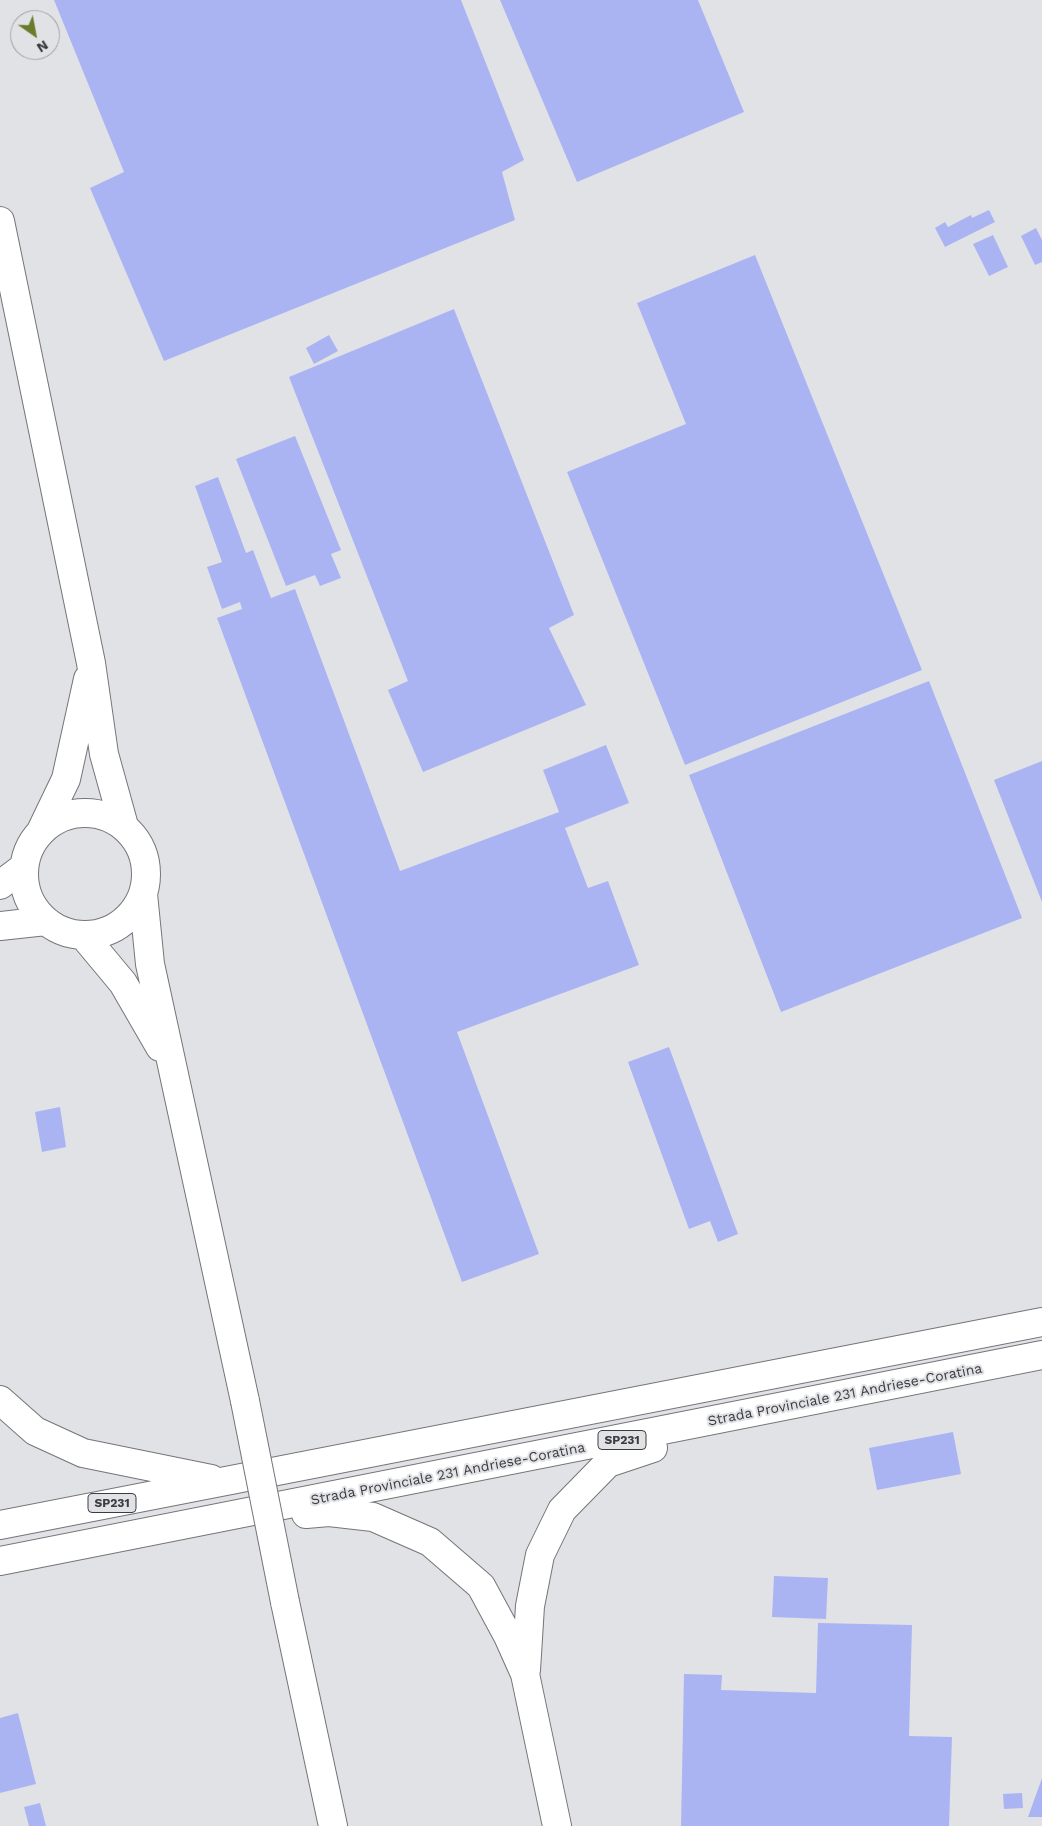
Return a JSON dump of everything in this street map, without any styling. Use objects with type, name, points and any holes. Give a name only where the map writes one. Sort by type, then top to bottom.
[{"type":"main road","points":[[0,220],[91,663],[104,754],[124,826]]},
{"type":"main road","points":[[0,885],[32,848],[56,820],[73,814],[91,813],[109,817],[124,826],[135,837],[146,865],[146,880],[143,894],[134,911],[120,924],[102,933],[83,935],[64,931],[46,922],[32,906],[25,887],[32,848],[66,779],[91,663]]},
{"type":"main road","points":[[143,894],[150,964],[333,1826]]},
{"type":"main road","points":[[0,926],[46,922]]},
{"type":"main road","points":[[83,935],[123,983],[172,1066]]},
{"type":"main road","name":"SP231","points":[[0,1525],[1042,1322]]},
{"type":"main road","name":"Strada Provinciale 231 Andriese-Coratina","points":[[0,1561],[1042,1356]]},
{"type":"main road","points":[[0,1400],[35,1431],[83,1453],[225,1482]]},
{"type":"main road","points":[[525,1674],[530,1606],[540,1555],[562,1510],[608,1463],[664,1445],[722,1420]]},
{"type":"main road","points":[[202,1522],[329,1512],[373,1517],[430,1542],[481,1586],[508,1636],[525,1674],[557,1826]]},
{"type":"building","points":[[54,0],[461,0],[524,160],[502,172],[515,220],[164,361],[90,188],[124,172],[60,15],[60,10],[58,10]]},
{"type":"building","points":[[500,0],[698,0],[744,112],[577,182]]},
{"type":"building","points":[[989,210],[995,222],[945,247],[935,228],[945,222],[948,227],[971,215],[972,218]]},
{"type":"building","points":[[1036,228],[1042,240],[1042,262],[1035,265],[1021,236]]},
{"type":"building","points":[[993,235],[1008,267],[989,276],[973,244]]},
{"type":"building","points":[[755,255],[922,670],[685,765],[567,472],[686,424],[637,303]]},
{"type":"building","points":[[454,309],[574,615],[549,628],[586,705],[423,772],[388,690],[408,681],[289,377]]},
{"type":"building","points":[[329,335],[338,351],[314,364],[306,348]]},
{"type":"building","points":[[295,436],[341,550],[331,554],[341,578],[320,586],[315,575],[286,586],[236,459]]},
{"type":"building","points":[[218,477],[246,553],[253,550],[271,598],[295,589],[400,871],[559,812],[543,770],[606,745],[629,803],[565,828],[588,888],[608,881],[639,965],[457,1032],[539,1254],[462,1282],[217,618],[242,609],[240,602],[222,609],[207,567],[222,562],[195,486]]},
{"type":"building","points":[[929,681],[1022,918],[781,1012],[689,775]]},
{"type":"building","points":[[1042,761],[1042,902],[994,780]]},
{"type":"building","points":[[669,1047],[738,1234],[718,1242],[710,1221],[689,1229],[628,1062]]},
{"type":"building","points":[[60,1107],[66,1147],[42,1152],[35,1112]]},
{"type":"building","points":[[953,1432],[961,1474],[877,1490],[869,1448]]},
{"type":"building","points":[[774,1576],[828,1578],[826,1619],[772,1617]]},
{"type":"building","points":[[818,1623],[912,1625],[909,1736],[952,1737],[949,1826],[681,1826],[684,1674],[722,1675],[721,1690],[816,1693]]},
{"type":"building","points":[[18,1713],[36,1784],[0,1793],[0,1718]]},
{"type":"building","points":[[1042,1778],[1042,1817],[1028,1817]]},
{"type":"building","points":[[1022,1793],[1023,1808],[1004,1809],[1003,1794]]},
{"type":"building","points":[[40,1803],[46,1826],[29,1826],[24,1807]]}]
